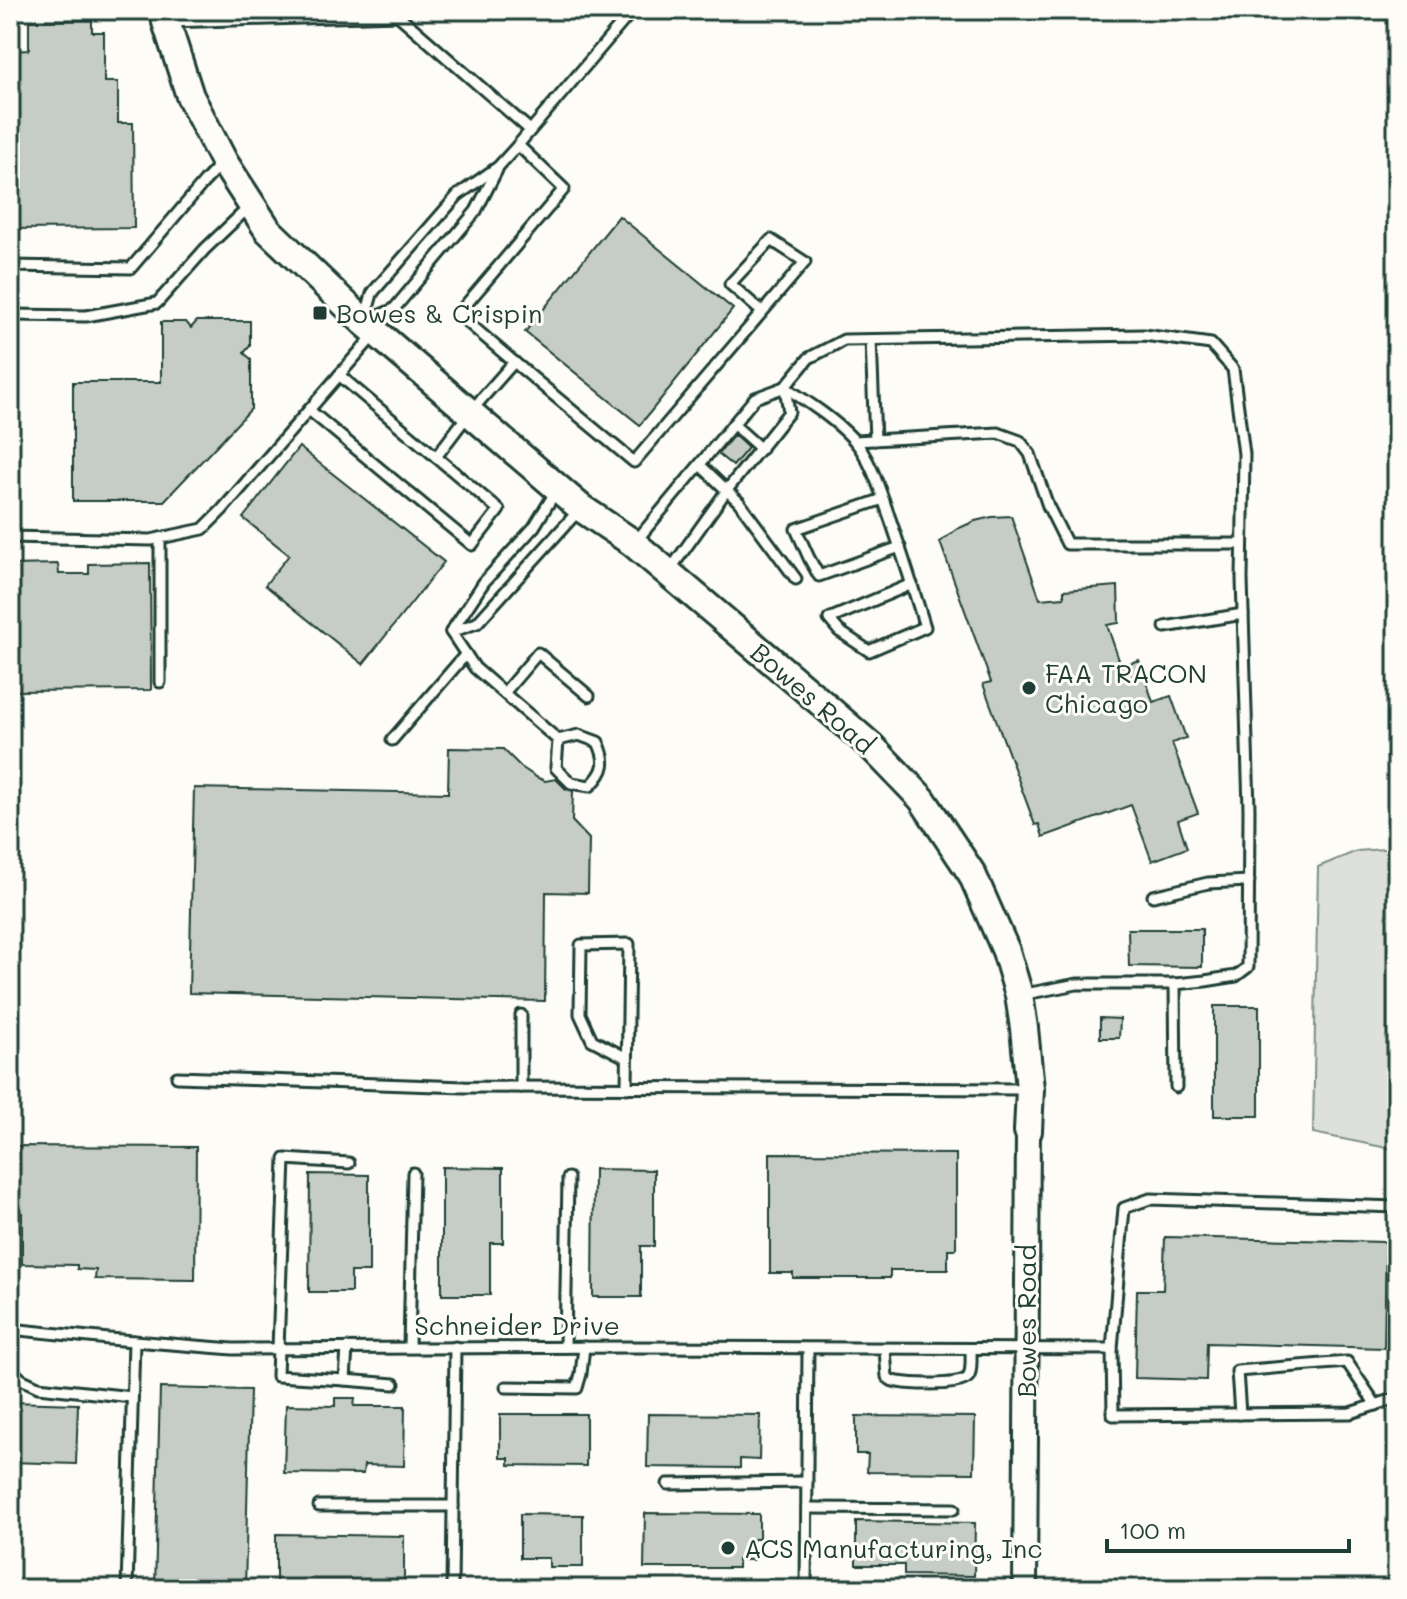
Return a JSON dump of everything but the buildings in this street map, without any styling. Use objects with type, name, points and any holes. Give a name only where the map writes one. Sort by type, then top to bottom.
[{"type":"main road","name":"Bowes Road","points":[[165,16],[190,96],[224,162],[268,230],[370,328],[581,508],[633,543],[860,736],[922,799],[972,874],[1006,951],[1019,995],[1024,1028],[1030,1089],[1028,1131]]},
{"type":"street","name":"Bowes Road","points":[[1025,1589],[1028,1131]]},
{"type":"lane","points":[[370,328],[372,294],[458,195],[498,167],[633,10]]},
{"type":"lane","points":[[165,16],[398,15],[530,130]]},
{"type":"lane","points":[[518,145],[564,189],[458,314],[634,462],[805,262],[771,240],[730,284],[762,312]]},
{"type":"lane","points":[[10,266],[131,268],[224,162]]},
{"type":"lane","points":[[10,537],[151,540],[203,529],[339,375],[370,328],[394,309],[476,211],[498,167]]},
{"type":"lane","points":[[10,315],[86,316],[157,303],[231,222],[252,205]]},
{"type":"lane","points":[[633,543],[755,398],[785,387],[809,358],[844,340],[1144,335],[1211,344],[1233,369],[1244,454],[1242,544],[1248,967],[1236,976],[1175,984],[1077,984],[1019,995]]},
{"type":"lane","points":[[871,340],[875,440]]},
{"type":"lane","points":[[436,457],[514,362]]},
{"type":"lane","points":[[309,410],[472,545],[499,510],[339,375]]},
{"type":"lane","points":[[785,387],[828,416],[855,441],[883,499],[900,547],[912,584],[925,627],[869,651],[839,631],[829,619],[912,584]]},
{"type":"lane","points":[[667,574],[727,490],[789,412],[785,387]]},
{"type":"lane","points":[[733,424],[761,449]]},
{"type":"lane","points":[[855,441],[998,433],[1020,441],[1030,454],[1048,506],[1067,544],[1242,544]]},
{"type":"lane","points":[[700,465],[739,502],[796,579]]},
{"type":"lane","points":[[451,632],[484,582],[534,527],[558,488]]},
{"type":"lane","points":[[883,499],[796,529],[819,576],[900,547]]},
{"type":"lane","points":[[451,632],[477,623],[581,508]]},
{"type":"lane","points":[[160,538],[160,682]]},
{"type":"lane","points":[[1165,627],[1243,614]]},
{"type":"lane","points":[[451,632],[475,668],[558,740]]},
{"type":"lane","points":[[504,693],[538,653],[589,696]]},
{"type":"lane","points":[[392,740],[466,654]]},
{"type":"lane","points":[[579,735],[598,742],[604,756],[601,775],[590,786],[571,783],[556,768],[558,740],[579,735]]},
{"type":"lane","points":[[1153,896],[1208,883],[1249,881]]},
{"type":"lane","points":[[627,1058],[592,1040],[580,1014],[581,945],[629,944],[627,1088]]},
{"type":"lane","points":[[1175,984],[1176,1087]]},
{"type":"lane","points":[[521,1015],[521,1087]]},
{"type":"lane","points":[[177,1077],[521,1087],[1030,1089]]},
{"type":"lane","points":[[349,1163],[285,1159],[277,1376],[394,1384]]},
{"type":"lane","points":[[409,1347],[413,1173]]},
{"type":"lane","points":[[565,1347],[568,1178]]},
{"type":"lane","points":[[1397,1207],[1150,1199],[1124,1208],[1112,1349],[1113,1415],[1350,1413],[1397,1398]]},
{"type":"lane","points":[[10,1271],[12,1330]]},
{"type":"lane","name":"Schneider Drive","points":[[12,1330],[233,1349],[1112,1349]]},
{"type":"lane","points":[[127,1589],[134,1341]]},
{"type":"lane","points":[[452,1589],[455,1347]]},
{"type":"lane","points":[[506,1387],[577,1388],[584,1347]]},
{"type":"lane","points":[[345,1380],[347,1348]]},
{"type":"lane","points":[[806,1589],[808,1349]]},
{"type":"lane","points":[[885,1349],[887,1377],[893,1381],[939,1383],[960,1383],[965,1380],[969,1375],[971,1350]]},
{"type":"lane","points":[[1240,1414],[1237,1371],[1347,1362],[1376,1405]]},
{"type":"lane","points":[[10,1368],[21,1379],[38,1387],[132,1397]]},
{"type":"lane","points":[[668,1484],[807,1482]]},
{"type":"lane","points":[[319,1506],[453,1506]]},
{"type":"lane","points":[[807,1508],[954,1509]]},
{"type":"shaded area","points":[[1397,848],[1397,1150],[1313,1133],[1318,867],[1357,851]]},
{"type":"place","name":"Bowes & Crispin","points":[[320,313]]},
{"type":"place","name":"FAA TRACON Chicago","points":[[1029,688]]},
{"type":"place","name":"ACS Manufacturing, Inc","points":[[728,1548]]}]
